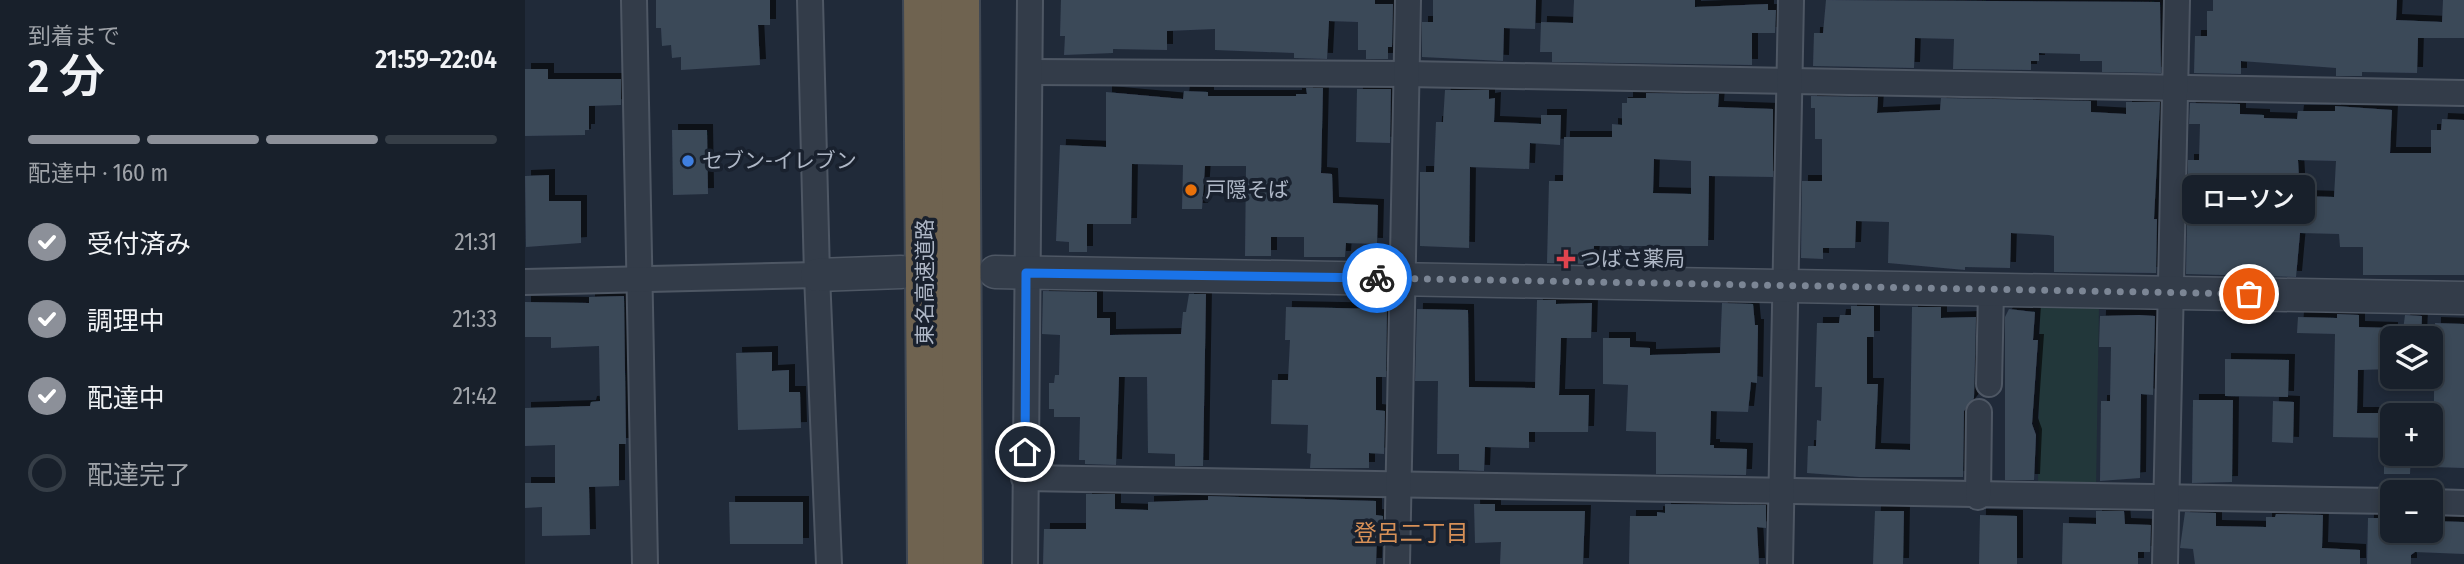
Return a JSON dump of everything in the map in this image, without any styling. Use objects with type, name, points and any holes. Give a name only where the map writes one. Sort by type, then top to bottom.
[{"type":"highway","name":"東名高速道路","points":[[923,0],[927,564]]},
{"type":"highway","name":"東名高速道路","points":[[960,0],[963,564]]},
{"type":"street","points":[[635,0],[645,564]]},
{"type":"street","points":[[810,0],[817,275],[829,564]]},
{"type":"street","points":[[1025,564],[1030,0]]},
{"type":"street","points":[[1397,564],[1408,0]]},
{"type":"street","points":[[1780,564],[1791,0]]},
{"type":"street","points":[[2165,564],[2168,292],[2177,0]]},
{"type":"street","points":[[1031,72],[1407,74],[1790,83],[2464,93]]},
{"type":"street","points":[[525,282],[901,272]]},
{"type":"street","points":[[995,272],[2464,298]]},
{"type":"street","points":[[1989,384],[1991,290]]},
{"type":"street","points":[[1978,497],[1979,412]]},
{"type":"street","points":[[1024,478],[1978,497],[2380,502]]},
{"type":"street","points":[[2443,502],[2464,503]]},
{"type":"green space","points":[[2040,305],[2099,306],[2096,488],[2038,487]]},
{"type":"building","points":[[656,0],[770,0],[770,25],[758,25],[760,65],[681,70],[681,57],[672,58],[671,45],[662,46],[661,28],[656,28]]},
{"type":"building","points":[[1061,0],[1375,0],[1375,4],[1393,4],[1392,47],[1388,47],[1388,59],[1366,59],[1366,50],[1358,50],[1358,22],[1329,21],[1327,59],[1294,58],[1294,53],[1215,50],[1215,29],[1167,31],[1167,50],[1113,49],[1113,53],[1064,55],[1065,36],[1060,36]]},
{"type":"building","points":[[1433,0],[1536,0],[1535,29],[1504,28],[1503,61],[1422,57],[1422,22],[1433,22]]},
{"type":"building","points":[[1574,0],[1695,0],[1695,7],[1768,4],[1768,10],[1776,10],[1775,33],[1752,33],[1752,65],[1552,62],[1552,52],[1540,52],[1541,22],[1573,23]]},
{"type":"building","points":[[1826,0],[2160,2],[2161,73],[2102,72],[2102,61],[2080,61],[2080,54],[2039,53],[2039,61],[2031,61],[2031,70],[1953,69],[1954,39],[1915,38],[1914,68],[1813,66],[1814,33],[1823,33]]},
{"type":"building","points":[[2213,0],[2397,0],[2396,20],[2442,22],[2443,0],[2464,0],[2464,38],[2418,38],[2417,73],[2362,72],[2362,76],[2336,76],[2336,68],[2241,61],[2241,74],[2194,73],[2195,36],[2207,36],[2207,11],[2213,11]]},
{"type":"building","points":[[525,69],[548,69],[548,79],[621,79],[621,105],[589,106],[589,130],[585,130],[585,135],[525,136]]},
{"type":"building","points":[[1306,88],[1323,88],[1321,173],[1332,174],[1333,203],[1378,205],[1377,244],[1346,243],[1345,257],[1304,257],[1304,237],[1271,237],[1271,256],[1245,256],[1246,166],[1205,166],[1202,209],[1182,209],[1183,165],[1132,164],[1131,224],[1087,224],[1087,252],[1069,252],[1069,242],[1056,241],[1060,145],[1106,147],[1106,92],[1183,99],[1184,91],[1208,92],[1208,96],[1296,96],[1307,94]]},
{"type":"building","points":[[1357,89],[1391,89],[1390,143],[1356,142]]},
{"type":"building","points":[[1445,90],[1489,90],[1489,99],[1495,98],[1494,122],[1541,124],[1541,115],[1561,115],[1560,145],[1530,143],[1529,169],[1470,167],[1469,248],[1420,246],[1420,172],[1434,172],[1436,122],[1443,122]]},
{"type":"building","points":[[1646,93],[1719,94],[1718,107],[1773,109],[1773,177],[1709,176],[1708,246],[1594,246],[1593,264],[1547,263],[1549,181],[1563,181],[1564,137],[1612,137],[1612,124],[1622,125],[1622,103],[1627,103],[1627,98],[1646,98]],"holes":[[[1654,159],[1691,161],[1691,194],[1653,193]]]},
{"type":"building","points":[[1811,96],[1878,97],[1877,113],[1940,110],[1941,98],[2091,101],[2091,112],[2126,114],[2126,102],[2160,102],[2154,219],[2157,219],[2156,273],[2054,272],[2054,236],[2011,233],[2010,268],[1965,267],[1965,270],[1888,263],[1889,222],[1856,221],[1855,248],[1823,248],[1823,259],[1801,258],[1802,181],[1822,181],[1822,139],[1815,139],[1815,108],[1811,108]]},
{"type":"building","points":[[2190,103],[2240,104],[2240,114],[2264,115],[2264,118],[2297,119],[2298,111],[2335,111],[2335,106],[2392,110],[2390,153],[2431,153],[2431,130],[2441,130],[2442,119],[2464,120],[2464,275],[2363,275],[2363,247],[2340,247],[2339,234],[2300,233],[2296,277],[2186,274],[2187,220],[2200,221],[2200,181],[2188,181],[2188,160],[2199,160],[2200,124],[2189,124]],"holes":[[[2298,160],[2336,161],[2334,197],[2300,196]]]},
{"type":"building","points":[[672,130],[707,130],[708,194],[673,195]]},
{"type":"building","points":[[549,175],[549,201],[581,201],[581,243],[526,247],[525,176]]},
{"type":"building","points":[[1043,291],[1097,292],[1097,318],[1110,318],[1110,335],[1181,334],[1183,312],[1186,312],[1189,294],[1206,294],[1203,466],[1175,466],[1175,454],[1148,453],[1147,377],[1119,377],[1116,465],[1085,464],[1085,460],[1079,460],[1080,417],[1054,417],[1054,409],[1049,409],[1049,383],[1054,383],[1055,375],[1059,375],[1060,335],[1042,334]]},
{"type":"building","points":[[624,296],[626,444],[619,444],[619,486],[589,487],[590,535],[542,536],[542,507],[525,508],[525,483],[555,483],[555,445],[525,446],[525,408],[590,406],[591,402],[600,401],[599,346],[551,348],[551,337],[525,337],[525,302],[589,303],[589,297]]},
{"type":"building","points":[[1537,300],[1556,300],[1556,304],[1592,303],[1591,338],[1561,338],[1559,395],[1589,395],[1588,432],[1529,432],[1529,448],[1485,447],[1484,471],[1459,470],[1459,454],[1437,454],[1438,381],[1415,381],[1417,309],[1468,310],[1469,387],[1535,388]]},
{"type":"building","points":[[1722,303],[1753,304],[1755,325],[1758,325],[1757,383],[1751,382],[1748,412],[1711,411],[1710,445],[1714,445],[1714,448],[1747,449],[1746,475],[1656,474],[1656,432],[1626,431],[1628,385],[1603,384],[1603,338],[1630,338],[1630,347],[1650,348],[1650,355],[1720,353]]},
{"type":"building","points":[[1851,306],[1874,306],[1874,337],[1867,337],[1867,384],[1878,384],[1875,449],[1910,450],[1912,307],[1941,307],[1941,318],[1976,317],[1974,398],[1964,411],[1963,477],[1859,477],[1807,473],[1808,446],[1816,446],[1817,420],[1821,421],[1822,387],[1815,387],[1817,323],[1839,323],[1840,315],[1851,315]]},
{"type":"building","points":[[1286,307],[1387,309],[1386,377],[1376,377],[1376,410],[1385,411],[1384,454],[1369,453],[1369,468],[1310,468],[1311,454],[1307,453],[1308,425],[1271,424],[1272,380],[1288,380],[1290,340],[1285,340]]},
{"type":"building","points":[[2009,309],[2035,312],[2033,340],[2038,340],[2032,424],[2036,435],[2034,480],[2005,480],[2005,317]]},
{"type":"building","points":[[2337,314],[2359,315],[2359,327],[2380,328],[2380,369],[2358,370],[2357,413],[2380,413],[2380,438],[2333,437],[2335,334],[2297,333],[2298,317],[2337,318]]},
{"type":"building","points":[[2405,315],[2422,316],[2422,326],[2404,326]]},
{"type":"building","points":[[2100,316],[2155,316],[2153,395],[2141,394],[2140,478],[2100,481],[2101,401],[2110,401],[2111,347],[2099,347]]},
{"type":"building","points":[[2435,323],[2464,324],[2464,468],[2433,467],[2443,466],[2443,403],[2434,403],[2434,389],[2443,389],[2443,326],[2435,326]]},
{"type":"building","points":[[772,352],[772,371],[789,370],[789,392],[800,392],[801,428],[738,430],[736,353]]},
{"type":"building","points":[[2225,359],[2289,360],[2288,397],[2225,396]]},
{"type":"building","points":[[2193,400],[2233,400],[2232,482],[2192,483]]},
{"type":"building","points":[[2273,401],[2294,402],[2293,443],[2272,442]]},
{"type":"building","points":[[2384,466],[2410,466],[2410,474],[2384,474]]},
{"type":"building","points":[[1086,494],[1115,494],[1115,509],[1148,510],[1148,502],[1208,500],[1208,496],[1376,501],[1376,515],[1383,516],[1383,532],[1377,532],[1376,564],[1043,564],[1044,529],[1086,529]]},
{"type":"building","points":[[729,502],[803,502],[803,544],[730,544]]},
{"type":"building","points":[[1474,504],[1495,504],[1495,511],[1585,511],[1583,564],[1500,564],[1501,542],[1475,543]]},
{"type":"building","points":[[1665,504],[1766,505],[1766,528],[1757,527],[1759,564],[1629,564],[1630,516],[1657,516],[1657,512],[1665,513]]},
{"type":"building","points":[[1875,511],[1904,511],[1903,564],[1873,564]]},
{"type":"building","points":[[2096,511],[2124,511],[2125,524],[2151,525],[2150,552],[2138,552],[2138,564],[2062,564],[2063,523],[2096,524]]},
{"type":"building","points":[[2185,512],[2216,513],[2216,526],[2266,527],[2266,517],[2275,517],[2276,514],[2323,515],[2322,548],[2360,550],[2360,564],[2195,564],[2193,549],[2180,548]]},
{"type":"building","points":[[1980,515],[2017,516],[2017,564],[1979,564]]},
{"type":"building","points":[[2368,518],[2380,518],[2380,543],[2443,543],[2443,521],[2464,522],[2464,554],[2415,552],[2411,555],[2411,564],[2367,564]]},
{"type":"way so far","points":[[1377,278],[2249,294]]},
{"type":"place","name":"セブン-イレブン","points":[[688,161]]},
{"type":"place","name":"戸隠そば","points":[[1191,190]]},
{"type":"place","name":"つばさ薬局","points":[[1566,259]]},
{"type":"place","name":"ローソン","points":[[2249,294]]},
{"type":"district","name":"登呂二丁目","points":[[1411,533]]},
{"type":"route","points":[[1025,452],[1026,273],[1377,278]]}]
